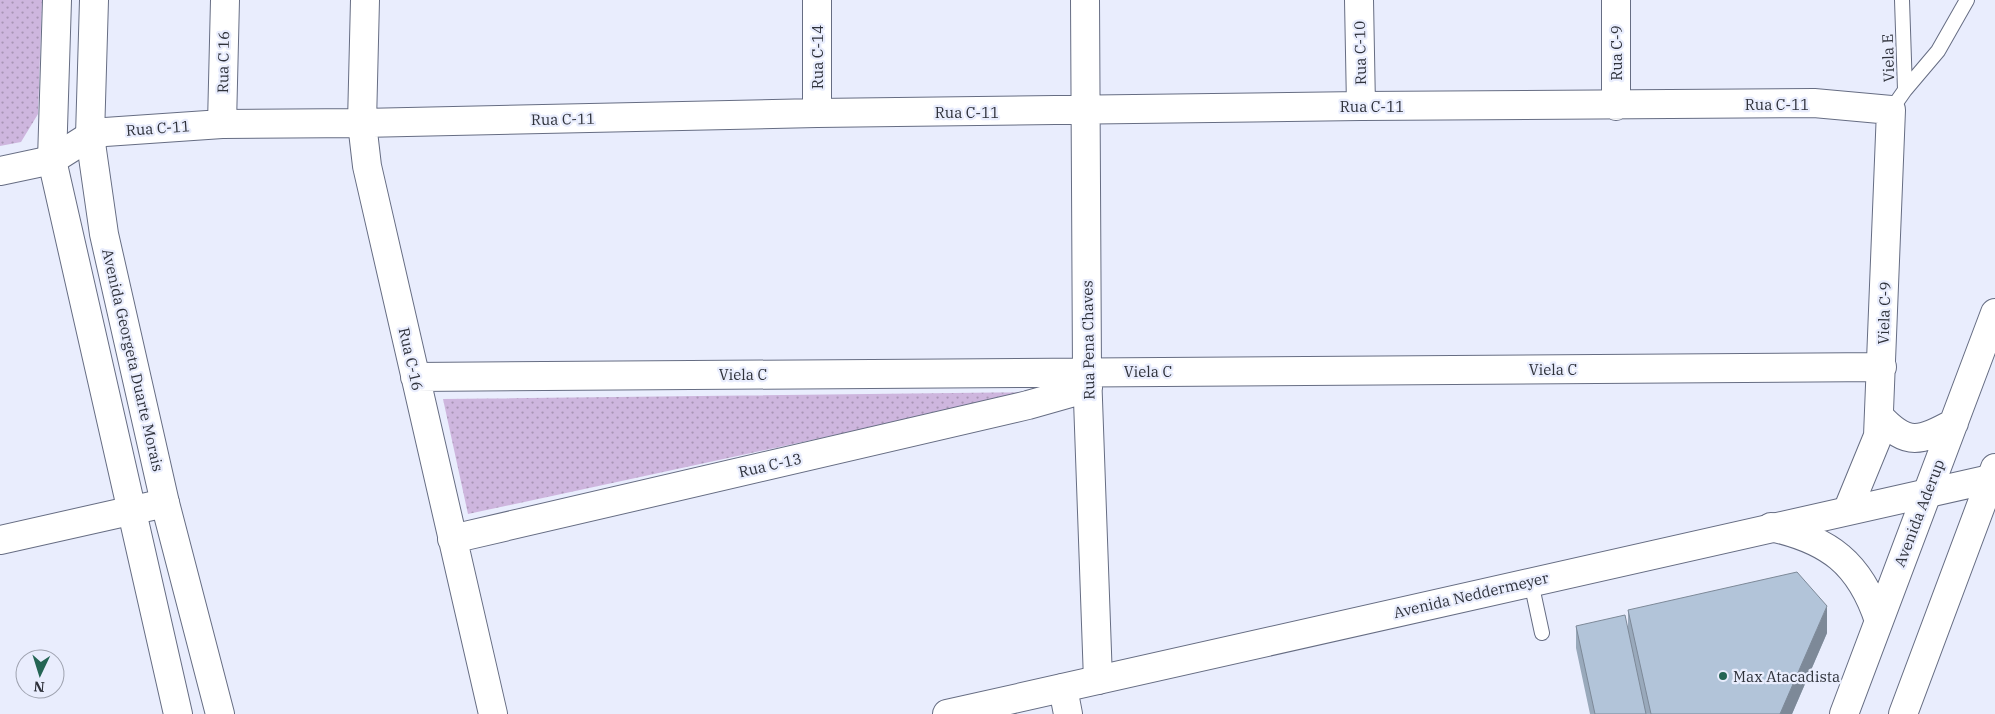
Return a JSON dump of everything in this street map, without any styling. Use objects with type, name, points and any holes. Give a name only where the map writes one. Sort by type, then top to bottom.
[{"type":"street","points":[[57,0],[52,160],[130,511],[178,714]]},
{"type":"street","name":"Avenida Georgeta Duarte Morais","points":[[94,0],[90,136],[104,234],[165,503],[220,714]]},
{"type":"street","name":"Rua C 16","points":[[222,124],[224,0]]},
{"type":"street","name":"Rua C-16","points":[[365,0],[362,124],[367,166],[493,714]]},
{"type":"street","name":"Rua C-14","points":[[817,0],[817,113]]},
{"type":"street","name":"Rua Pena Chaves","points":[[1085,0],[1088,380],[1098,680]]},
{"type":"street","name":"Rua C-10","points":[[1359,0],[1362,106]]},
{"type":"street","name":"Rua C-9","points":[[1616,0],[1616,106]]},
{"type":"street","name":"Rua C-11","points":[[52,160],[90,136],[105,132],[222,124],[362,124],[817,113],[1362,106],[1616,106],[1898,100]]},
{"type":"street","name":"Viela C-9","points":[[1848,510],[1878,436],[1898,100]]},
{"type":"street","points":[[0,171],[52,160]]},
{"type":"street","name":"Avenida Aderup","points":[[1844,714],[1995,313]]},
{"type":"street","points":[[93,346],[127,338]]},
{"type":"street","name":"Viela C","points":[[415,377],[1088,380],[1882,368]]},
{"type":"street","name":"Rua C-13","points":[[452,538],[1028,405],[1088,380]]},
{"type":"street","points":[[1880,417],[1895,433],[1911,438],[1929,436],[1954,423]]},
{"type":"street","points":[[1903,714],[1994,475]]},
{"type":"street","name":"Avenida Neddermeyer","points":[[947,714],[1927,493],[1994,475]]},
{"type":"street","points":[[0,540],[165,503]]},
{"type":"street","points":[[1771,527],[1796,533],[1819,542],[1840,556],[1871,596],[1879,620]]},
{"type":"street","points":[[1063,688],[1068,714]]},
{"type":"lane","name":"Viela E","points":[[1898,100],[1902,0]]},
{"type":"lane","points":[[1898,100],[1938,51],[1967,0]]},
{"type":"lane","points":[[1531,582],[1542,633]]},
{"type":"shaded area","points":[[0,0],[42,0],[38,114],[21,142],[0,146]]},
{"type":"shaded area","points":[[1034,392],[468,514],[443,399]]},
{"type":"building","name":"Max Atacadista","points":[[1797,572],[1827,606],[1780,714],[1651,714],[1628,610]]},
{"type":"building","points":[[1625,615],[1646,714],[1595,714],[1576,626]]},
{"type":"place","name":"Max Atacadista","points":[[1723,676]]}]
